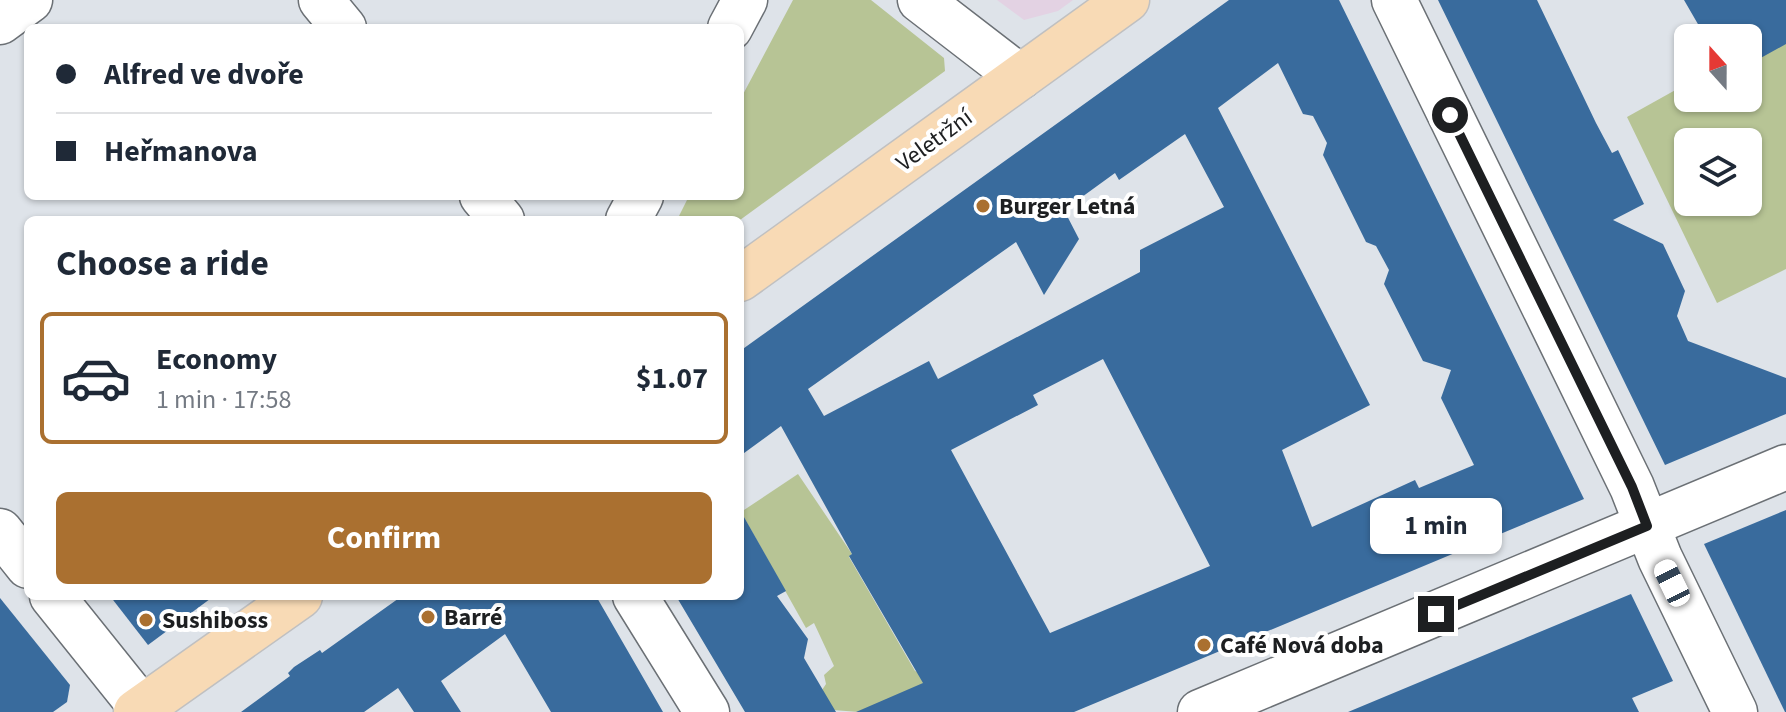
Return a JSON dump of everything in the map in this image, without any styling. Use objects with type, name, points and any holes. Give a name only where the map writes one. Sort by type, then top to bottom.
[{"type":"main road","name":"Veletržní","points":[[744,276],[1127,0]]},
{"type":"main road","points":[[141,711],[294,600]]},
{"type":"street","points":[[0,22],[30,0]]},
{"type":"street","points":[[321,0],[341,24]]},
{"type":"street","points":[[732,24],[745,0]]},
{"type":"street","points":[[920,0],[1020,77]]},
{"type":"street","points":[[1394,0],[1632,487],[1647,526],[1735,712]]},
{"type":"street","points":[[485,200],[499,216]]},
{"type":"street","points":[[1200,712],[1786,467]]},
{"type":"street","points":[[0,531],[24,561]]},
{"type":"street","points":[[55,600],[141,711]]},
{"type":"street","points":[[637,600],[707,712]]},
{"type":"shaded area","points":[[997,0],[1073,0],[1058,11],[1024,20]]},
{"type":"green space","points":[[793,0],[871,0],[944,58],[945,71],[744,217],[679,216],[687,200],[744,200],[744,92]]},
{"type":"green space","points":[[1786,28],[1786,269],[1717,303],[1675,216],[1762,216],[1762,128],[1674,128],[1674,214],[1627,117],[1674,91],[1674,112],[1762,112],[1762,42]]},
{"type":"green space","points":[[798,474],[852,554],[849,557],[915,671],[936,678],[859,712],[833,710],[822,690],[826,684],[824,675],[834,666],[814,623],[806,628],[744,517],[744,510]]},
{"type":"building","points":[[1229,0],[1339,0],[1584,499],[1074,712],[856,712],[923,683],[849,556],[852,554],[781,426],[744,453],[744,348]],"holes":[[[1278,63],[1303,114],[1313,116],[1327,143],[1323,155],[1366,242],[1376,246],[1389,270],[1384,284],[1423,361],[1451,370],[1441,398],[1474,465],[1419,488],[1415,480],[1312,527],[1282,450],[1370,405],[1218,108]],[[1185,134],[1224,207],[1140,250],[1140,272],[938,379],[929,361],[824,416],[808,389],[1016,242],[1044,295],[1079,239],[1064,210],[1115,173],[1119,180]],[[1103,359],[1210,566],[1050,633],[951,450],[1038,405],[1033,395]]]},
{"type":"building","points":[[1438,0],[1537,0],[1596,123],[1612,153],[1618,150],[1644,204],[1613,220],[1663,244],[1685,291],[1677,316],[1688,341],[1786,378],[1786,414],[1665,465]]},
{"type":"building","points":[[1684,0],[1786,0],[1786,44],[1762,57],[1762,24],[1698,24]]},
{"type":"building","points":[[1786,510],[1786,712],[1785,712],[1704,544]]},
{"type":"building","points":[[744,517],[786,591],[777,596],[808,639],[804,658],[836,712],[745,712],[678,600],[744,600]]},
{"type":"building","points":[[1631,594],[1673,681],[1632,698],[1639,712],[1348,712]]},
{"type":"building","points":[[0,598],[70,685],[67,702],[53,712],[0,712]]},
{"type":"building","points":[[113,600],[209,600],[148,645]]},
{"type":"building","points":[[396,600],[598,600],[663,712],[551,712],[505,634],[441,681],[461,712],[414,712],[398,688],[364,712],[241,712],[290,676],[288,673],[294,667],[320,650],[322,653]]},
{"type":"place","name":"Burger Letná","points":[[983,206]]},
{"type":"place","name":"Barré","points":[[428,617]]},
{"type":"place","name":"Sushiboss","points":[[146,620]]},
{"type":"place","name":"Café Nová doba","points":[[1204,645]]},
{"type":"route","points":[[1436,614],[1647,526],[1632,487],[1450,115]]}]
